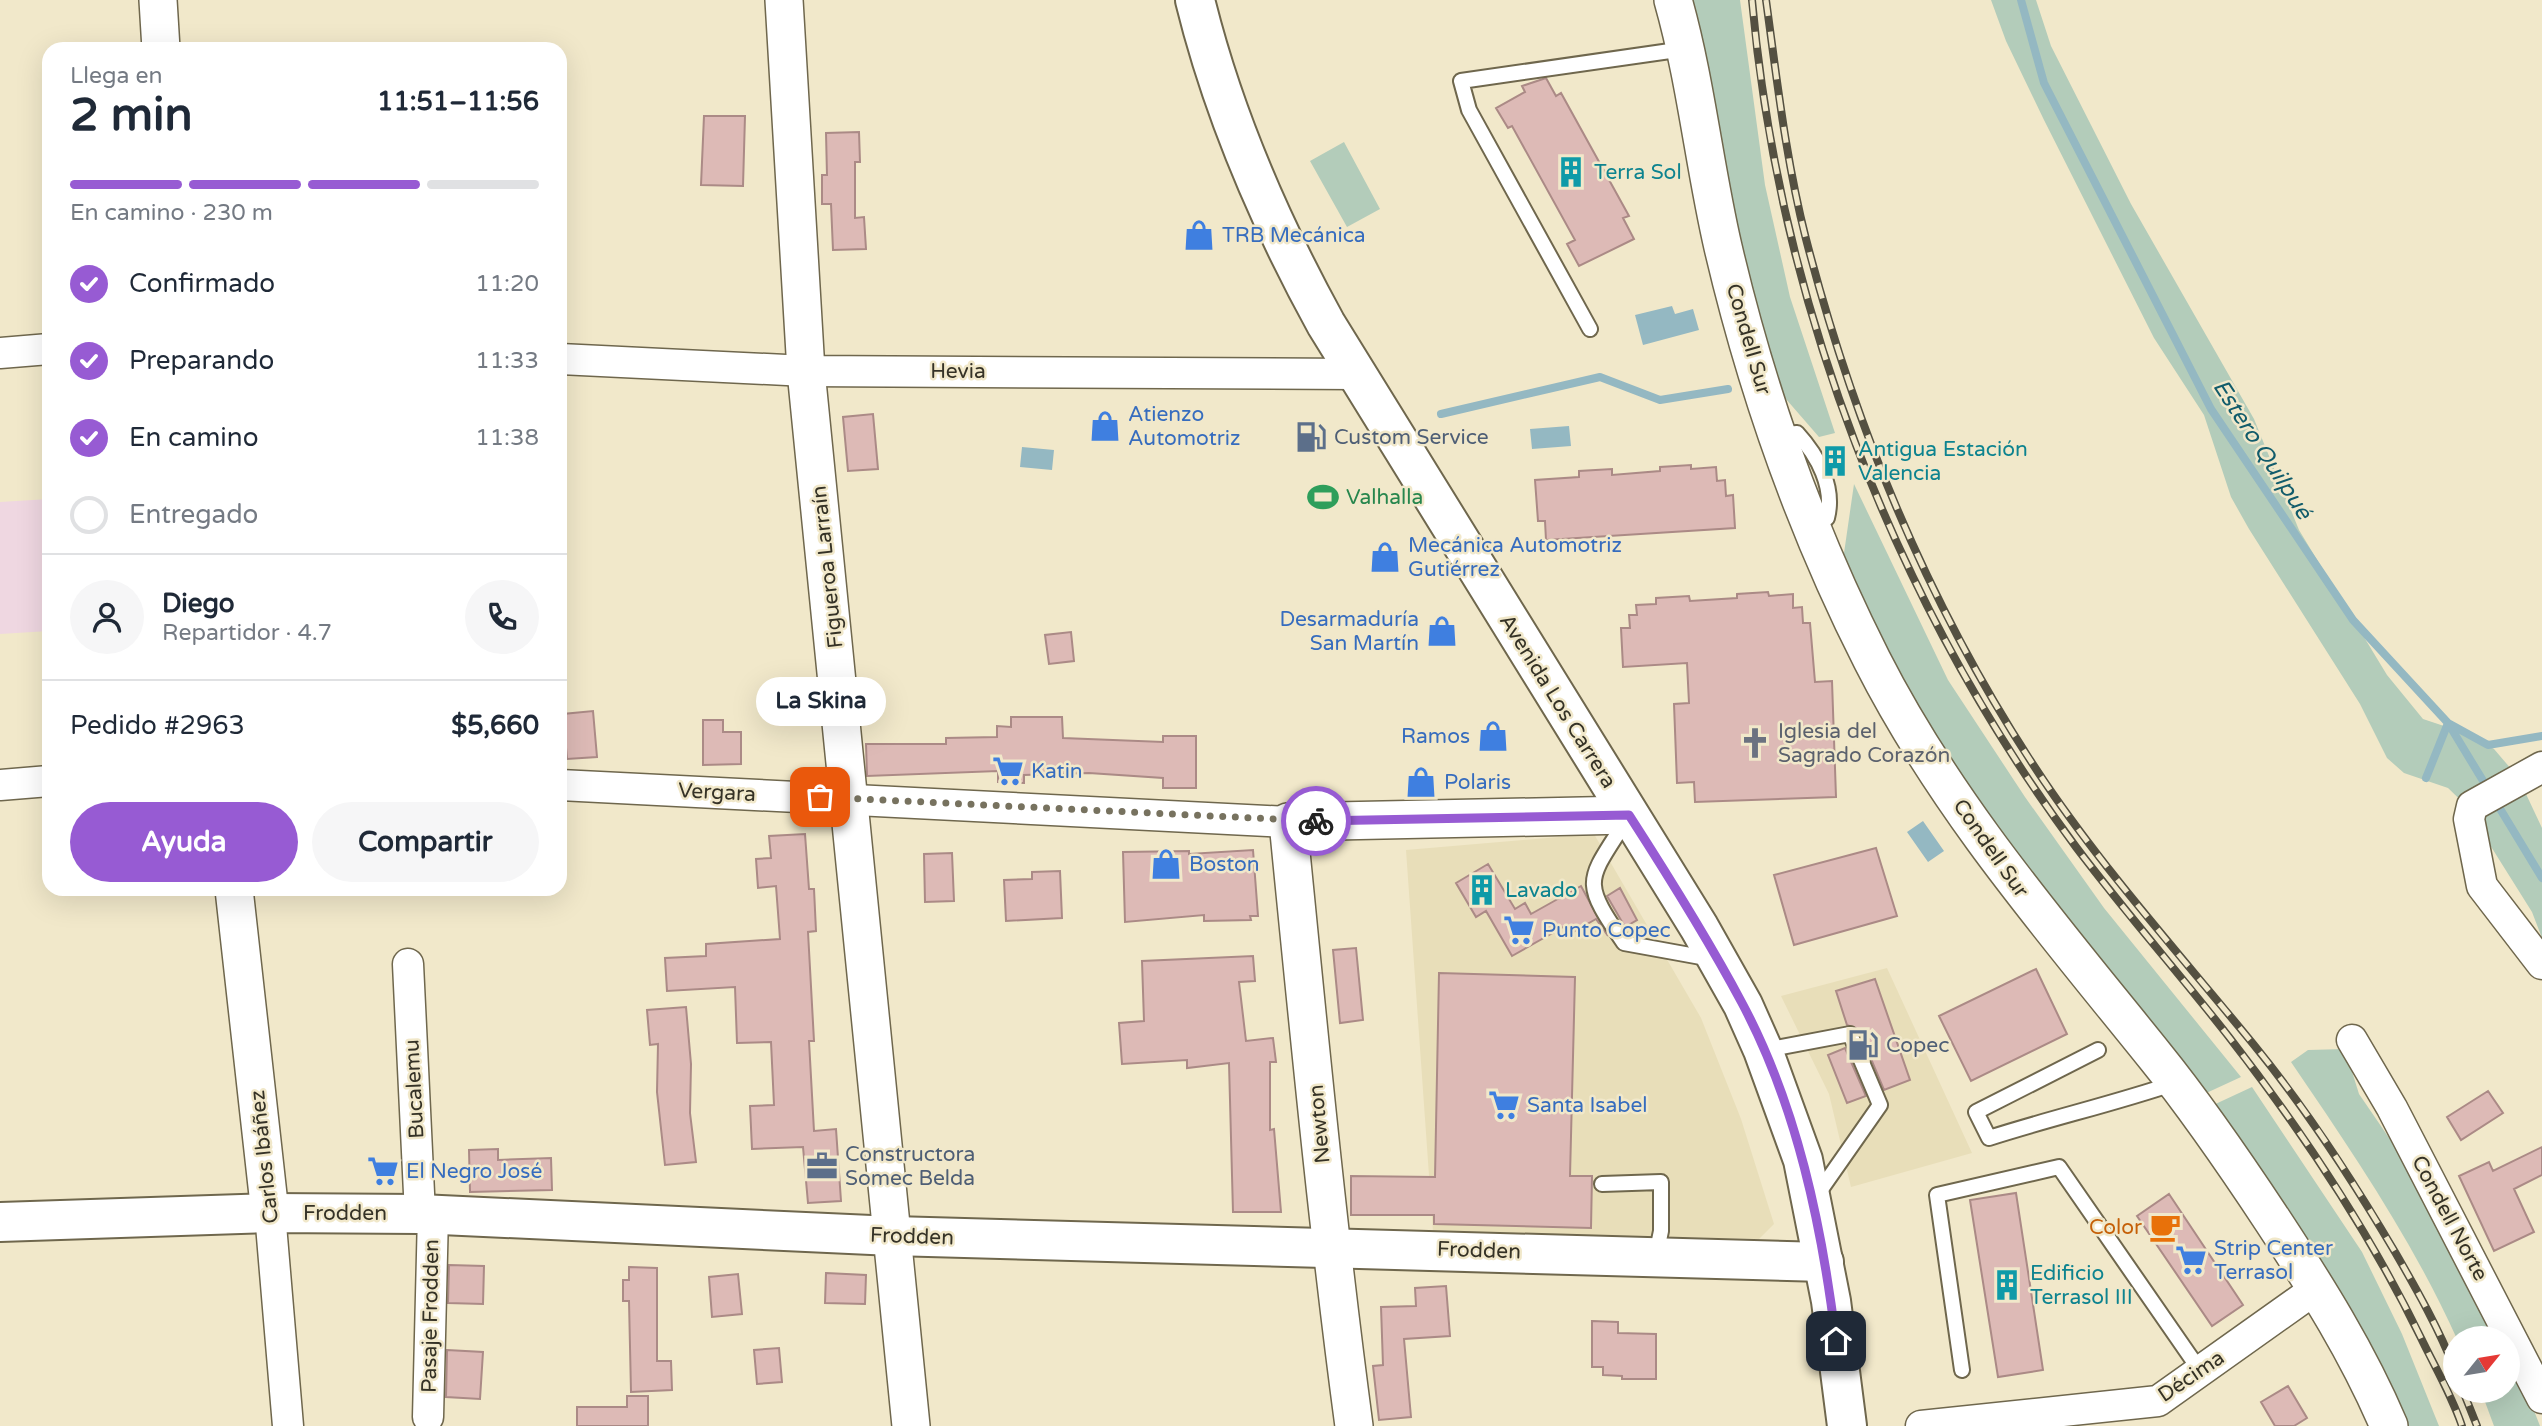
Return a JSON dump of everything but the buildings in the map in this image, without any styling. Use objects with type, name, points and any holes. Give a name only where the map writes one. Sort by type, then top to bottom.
[{"type":"main road","name":"Avenida Los Carrera","points":[[1195,0],[1237,136],[1302,280],[1743,1004],[1763,1050],[1802,1160],[1824,1262],[1847,1426]]},
{"type":"main road","name":"Frodden","points":[[0,1222],[270,1213],[426,1214],[893,1236],[1656,1255],[1824,1262]]},
{"type":"street","points":[[159,0],[161,42]]},
{"type":"street","name":"Figueroa Larraín","points":[[784,0],[806,371],[851,798],[911,1426]]},
{"type":"street","name":"Condell Sur","points":[[1673,0],[1687,49],[1723,245],[1752,358],[1813,528],[1872,660],[1958,803],[2030,905],[2176,1083],[2228,1153],[2317,1288],[2364,1367],[2389,1426]]},
{"type":"street","points":[[0,353],[42,350]]},
{"type":"street","name":"Hevia","points":[[567,359],[806,371],[1357,374]]},
{"type":"street","points":[[2542,767],[2472,806],[2469,819],[2482,886],[2542,964]]},
{"type":"street","points":[[0,785],[42,782]]},
{"type":"street","name":"Vergara","points":[[567,785],[1288,822],[1629,815]]},
{"type":"street","name":"Newton","points":[[1288,822],[1308,997],[1330,1246],[1353,1426]]},
{"type":"street","name":"Carlos Ibáñez","points":[[235,896],[270,1213],[288,1426]]},
{"type":"street","name":"Bucalemu","points":[[408,964],[426,1214]]},
{"type":"street","name":"Condell Norte","points":[[2353,1040],[2398,1120],[2542,1398]]},
{"type":"street","name":"Pasaje Frodden","points":[[426,1214],[428,1417]]},
{"type":"street","name":"Décima","points":[[1920,1426],[2158,1401],[2317,1288]]},
{"type":"lane","points":[[1590,329],[1588,321],[1469,110],[1461,82],[1687,49]]},
{"type":"lane","points":[[1629,815],[1593,872],[1592,885],[1602,910],[1624,943],[1717,960]]},
{"type":"lane","points":[[1763,1050],[1850,1034],[1880,1105],[1812,1202]]},
{"type":"lane","points":[[2098,1050],[1976,1112],[1989,1138],[2176,1083]]},
{"type":"lane","points":[[1962,1370],[1937,1195],[2059,1167],[2201,1372]]},
{"type":"lane","points":[[1602,1184],[1661,1182],[1661,1231],[1656,1255]]},
{"type":"shaded area","points":[[42,499],[42,631],[0,634],[0,502]]},
{"type":"shaded area","points":[[1594,834],[1701,1018],[1741,1119],[1774,1224],[1759,1239],[1433,1232],[1406,850]]},
{"type":"shaded area","name":"Copec","points":[[1887,968],[1972,1153],[1851,1187],[1829,1094],[1781,996]]},
{"type":"green space","points":[[1693,0],[1740,0],[1765,185],[1790,297],[1835,433],[1819,437],[1779,391],[1758,331],[1704,72]]},
{"type":"green space","points":[[1991,0],[2036,0],[2051,46],[2131,204],[2254,419],[2299,530],[2387,675],[2423,719],[2465,733],[2494,749],[2518,777],[2542,828],[2542,938],[2532,912],[2490,845],[2478,817],[2448,788],[2404,773],[2387,758],[2360,704],[2249,529],[2231,497],[2204,415],[2154,338],[2044,120],[2006,41]]},
{"type":"green space","points":[[1344,142],[1380,209],[1347,227],[1310,161]]},
{"type":"green space","points":[[1854,484],[1948,680],[2025,797],[2104,908],[2241,1077],[2202,1095],[2032,888],[1872,636],[1842,567]]},
{"type":"green space","points":[[2345,1049],[2359,1094],[2422,1186],[2498,1326],[2451,1326],[2401,1231],[2291,1062],[2308,1050]]},
{"type":"green space","points":[[2252,1087],[2362,1252],[2402,1334],[2439,1426],[2404,1426],[2209,1107]]},
{"type":"green space","points":[[2520,1375],[2540,1426],[2494,1426],[2486,1404],[2520,1404]]},
{"type":"water","points":[[1672,306],[1675,314],[1693,309],[1699,330],[1643,345],[1635,315]]},
{"type":"water","points":[[1569,426],[1571,446],[1532,449],[1530,429]]},
{"type":"water","points":[[1022,447],[1054,450],[1052,470],[1020,467]]},
{"type":"water","points":[[1923,821],[1944,851],[1928,862],[1907,832]]},
{"type":"waterway","name":"Estero Quilpué","points":[[2021,0],[2044,83],[2211,409],[2353,620],[2448,723],[2542,878]]},
{"type":"waterway","points":[[1441,414],[1600,377],[1660,400],[1728,389]]},
{"type":"waterway","points":[[2426,778],[2448,723],[2488,745],[2542,736]]},
{"type":"railway","points":[[1752,0],[1766,113],[1789,226],[1819,337],[1856,446],[1901,552],[1953,654],[2011,753],[2076,847],[2256,1073],[2333,1183],[2401,1298],[2462,1426]]},
{"type":"railway","points":[[1766,0],[1793,180],[1826,311],[1874,452],[1933,588],[1967,654],[2044,781],[2119,882],[2292,1094],[2395,1252],[2443,1343]]},
{"type":"railway","points":[[2468,1404],[2477,1426]]},
{"type":"way so far","points":[[820,797],[1288,822],[1316,821]]},
{"type":"place","name":"Terra Sol","points":[[1571,172]]},
{"type":"place","name":"TRB Mecánica","points":[[1199,235]]},
{"type":"place","name":"Atienzo Automotriz","points":[[1105,426]]},
{"type":"place","name":"Custom Service","points":[[1311,437]]},
{"type":"place","name":"Antigua Estación Valencia","points":[[1835,461]]},
{"type":"place","name":"Valhalla","points":[[1323,497]]},
{"type":"place","name":"Mecánica Automotriz Gutiérrez","points":[[1385,557]]},
{"type":"place","name":"Desarmaduría San Martín","points":[[1442,631]]},
{"type":"place","name":"Ramos","points":[[1493,736]]},
{"type":"place","name":"Iglesia del Sagrado Corazón","points":[[1755,743]]},
{"type":"place","name":"Katin","points":[[1008,771]]},
{"type":"place","name":"Polaris","points":[[1421,782]]},
{"type":"place","name":"La Skina","points":[[820,797]]},
{"type":"place","name":"Boston","points":[[1166,864]]},
{"type":"place","name":"Lavado","points":[[1482,890]]},
{"type":"place","name":"Punto Copec","points":[[1519,930]]},
{"type":"place","name":"Copec","points":[[1863,1045]]},
{"type":"place","name":"Santa Isabel","points":[[1504,1105]]},
{"type":"place","name":"Constructora Somec Belda","points":[[822,1166]]},
{"type":"place","name":"El Negro José","points":[[383,1171]]},
{"type":"place","name":"Color","points":[[2165,1227]]},
{"type":"place","name":"Strip Center Terrasol","points":[[2191,1260]]},
{"type":"place","name":"Edificio Terrasol III","points":[[2007,1285]]},
{"type":"route","points":[[1316,821],[1629,815],[1743,1004],[1763,1050],[1802,1160],[1831,1301],[1836,1341]]}]
